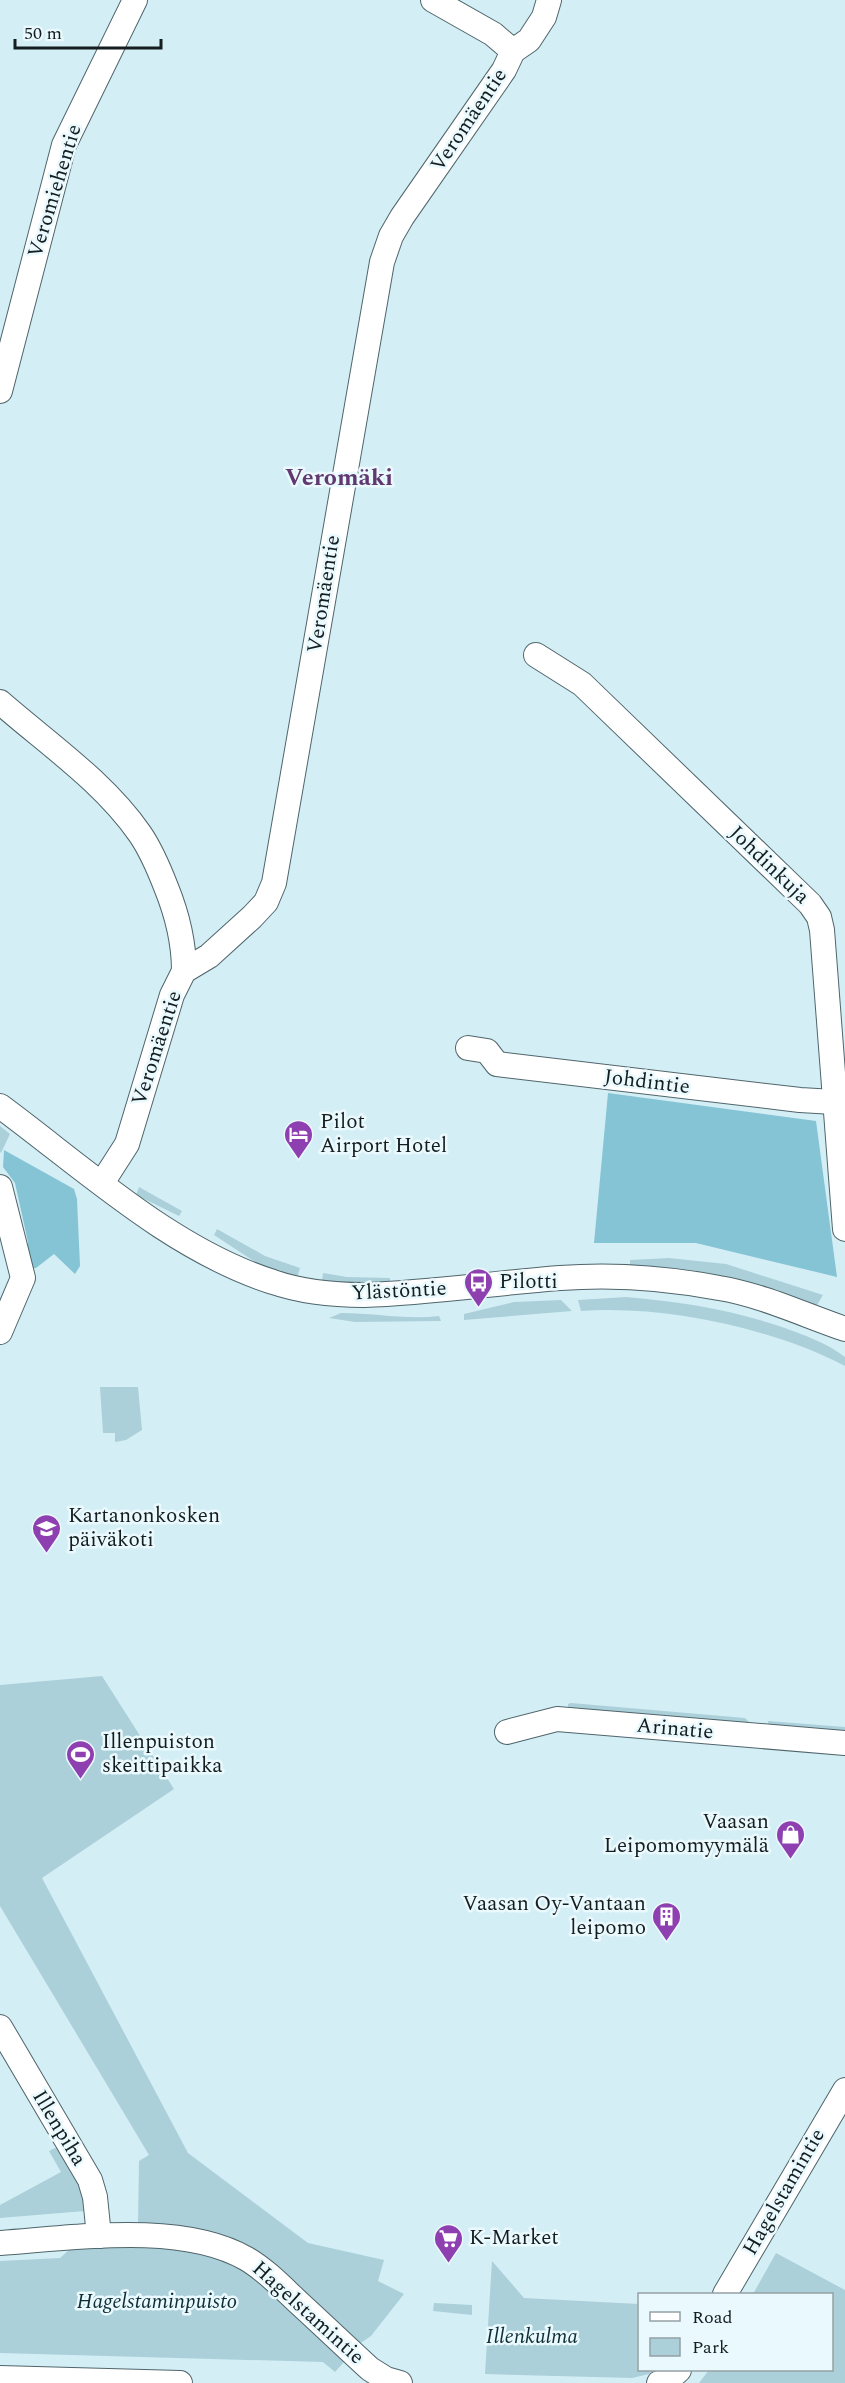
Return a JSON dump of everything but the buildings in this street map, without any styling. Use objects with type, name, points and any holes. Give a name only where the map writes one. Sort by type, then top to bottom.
[{"type":"street","name":"Veromiehentie","points":[[0,391],[64,145],[135,0]]},
{"type":"street","points":[[433,0],[493,34],[513,51]]},
{"type":"street","name":"Veromäentie","points":[[102,1183],[127,1144],[172,995],[184,971],[209,956],[252,917],[266,902],[274,883],[382,262],[391,236],[504,70],[513,51],[529,40],[544,18],[549,0]]},
{"type":"street","name":"Johdinkuja","points":[[536,655],[582,684],[810,904],[819,917],[822,930],[845,1229]]},
{"type":"street","points":[[0,702],[76,765],[124,813],[141,835],[154,857],[173,904],[184,952],[184,971]]},
{"type":"street","name":"Johdintie","points":[[468,1048],[487,1051],[497,1064],[800,1100],[834,1102]]},
{"type":"street","name":"Ylästöntie","points":[[0,1106],[102,1183],[190,1244],[236,1268],[274,1283],[336,1295],[364,1295],[423,1292],[561,1278],[664,1280],[721,1288],[845,1329]]},
{"type":"street","points":[[0,1187],[23,1278],[0,1332]]},
{"type":"street","name":"Arinatie","points":[[507,1732],[557,1719],[845,1743]]},
{"type":"street","name":"Illenpiha","points":[[0,2027],[90,2180],[95,2197],[99,2236]]},
{"type":"street","name":"Hagelstamintie","points":[[726,2293],[845,2090]]},
{"type":"street","name":"Hagelstamintie","points":[[0,2243],[99,2236],[136,2236],[197,2241],[227,2249],[248,2259],[270,2276],[363,2376],[400,2383]]},
{"type":"street","points":[[659,2383],[668,2380],[678,2371]]},
{"type":"street","points":[[0,2378],[25,2381],[180,2383]]},
{"type":"green space","points":[[0,1126],[10,1134],[1,1153],[0,1152]]},
{"type":"green space","points":[[139,1187],[182,1211],[179,1216],[136,1195]]},
{"type":"green space","points":[[217,1229],[265,1256],[300,1268],[297,1278],[260,1265],[214,1235]]},
{"type":"green space","points":[[669,1258],[726,1264],[823,1295],[816,1307],[630,1267],[630,1260]]},
{"type":"green space","points":[[323,1273],[347,1277],[390,1278],[390,1284],[322,1282]]},
{"type":"green space","points":[[626,1297],[705,1307],[743,1315],[782,1327],[830,1347],[845,1357],[845,1366],[816,1352],[751,1330],[717,1322],[647,1312],[581,1311],[578,1300]]},
{"type":"green space","points":[[561,1300],[572,1311],[464,1320],[464,1314],[514,1302]]},
{"type":"green space","points":[[341,1313],[439,1316],[441,1321],[355,1322],[329,1318]]},
{"type":"green space","points":[[100,1387],[138,1387],[142,1430],[126,1440],[115,1442],[115,1433],[103,1433]]},
{"type":"green space","points":[[102,1676],[174,1789],[42,1878],[188,2153],[308,2243],[384,2260],[378,2281],[404,2294],[371,2336],[359,2344],[265,2259],[138,2225],[139,2161],[149,2155],[0,1906],[0,1685]]},
{"type":"green space","points":[[568,1704],[745,1718],[749,1722],[748,1724],[568,1710]]},
{"type":"green space","points":[[768,1721],[845,1727],[845,1735],[769,1728]]},
{"type":"green space","points":[[59,2148],[82,2186],[85,2211],[0,2218],[0,2205],[61,2172],[49,2151]]},
{"type":"green space","name":"Hagelstaminpuisto","points":[[97,2245],[180,2247],[217,2255],[260,2281],[344,2362],[335,2372],[323,2362],[0,2353],[0,2261],[60,2258],[71,2248]]},
{"type":"green space","points":[[776,2253],[845,2290],[845,2383],[699,2383],[708,2371],[833,2371],[833,2293],[754,2293]]},
{"type":"green space","name":"Illenkulma","points":[[492,2261],[524,2298],[638,2304],[638,2371],[654,2371],[632,2378],[485,2374]]},
{"type":"green space","points":[[434,2303],[472,2305],[472,2315],[433,2311]]},
{"type":"shaded area","points":[[608,1093],[816,1121],[837,1277],[696,1243],[594,1243]]},
{"type":"shaded area","points":[[4,1150],[74,1189],[77,1199],[80,1266],[75,1274],[54,1254],[36,1268],[30,1268],[27,1254],[28,1242],[15,1183],[3,1167]]},
{"type":"place","name":"Pilot Airport Hotel","points":[[299,1160]]},
{"type":"place","name":"Pilotti","points":[[478,1308]]},
{"type":"place","name":"Kartanonkosken päiväkoti","points":[[47,1554]]},
{"type":"place","name":"Illenpuiston skeittipaikka","points":[[81,1780]]},
{"type":"place","name":"Vaasan Leipomomyymälä","points":[[790,1860]]},
{"type":"place","name":"Vaasan Oy-Vantaan leipomo","points":[[667,1942]]},
{"type":"place","name":"K-Market","points":[[448,2264]]},
{"type":"district","name":"Veromäki","points":[[339,478]]}]
